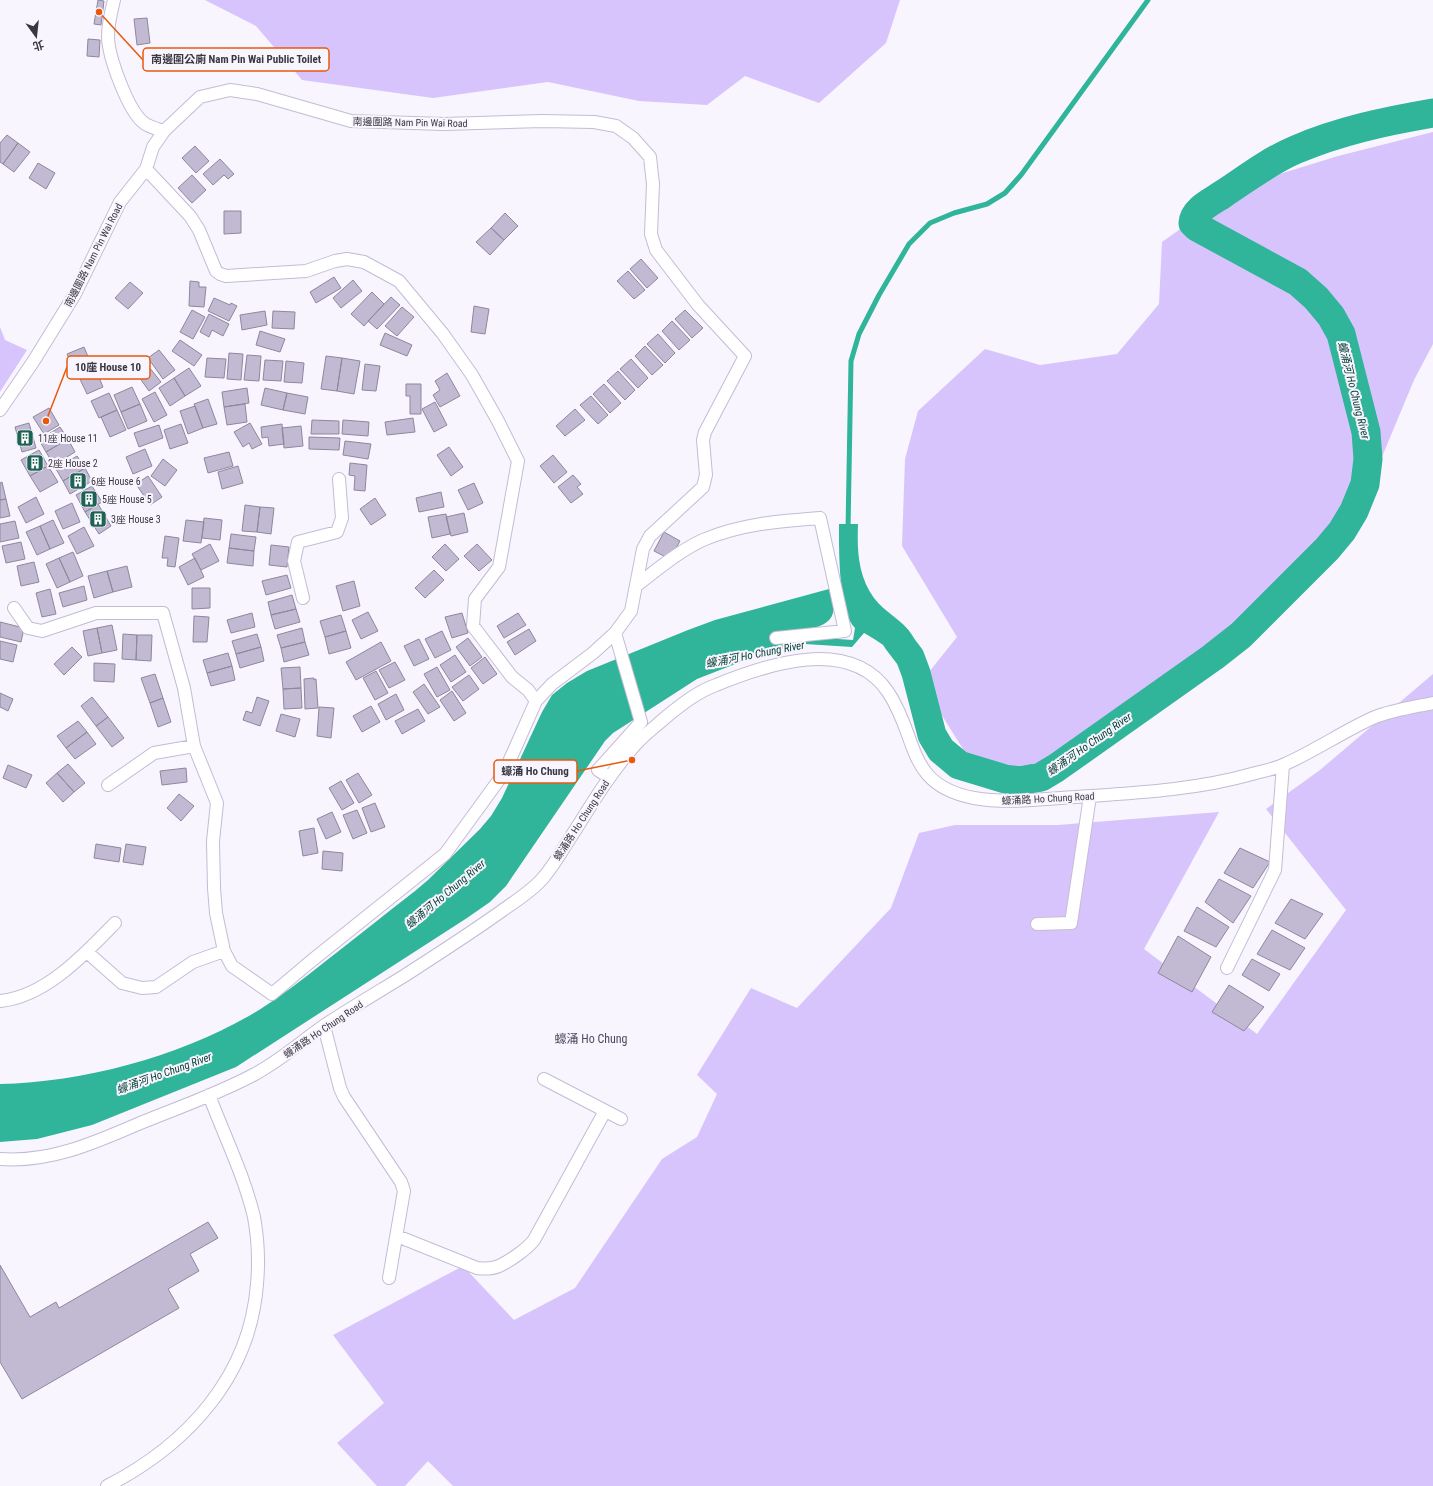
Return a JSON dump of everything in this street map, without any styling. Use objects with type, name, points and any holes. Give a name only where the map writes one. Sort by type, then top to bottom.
[{"type":"street","points":[[114,0],[108,38],[122,86],[133,109],[144,123],[164,131]]},
{"type":"street","name":"南邊圍路 Nam Pin Wai Road","points":[[0,410],[33,362],[75,294],[120,202],[146,169],[153,147],[164,131],[200,97],[230,90],[257,94],[351,121],[444,124],[542,121],[594,122],[616,126],[633,138],[650,157],[653,184],[651,234],[656,250],[698,305],[745,356],[705,432],[703,440],[706,475],[703,487],[650,536],[643,549],[637,585]]},
{"type":"street","points":[[146,169],[190,216],[199,230],[216,271],[220,274],[226,276],[286,273],[306,271],[335,261],[347,259],[364,262],[399,281],[443,334],[472,375],[498,421],[518,461],[499,567],[475,599],[473,626],[512,676],[528,690],[536,701]]},
{"type":"street","points":[[302,598],[294,561],[298,542],[337,532],[342,518],[339,480]]},
{"type":"street","points":[[14,608],[28,628],[42,631],[96,613],[163,613],[184,688],[194,746],[217,803],[213,841],[214,888],[216,914],[224,951],[232,966],[272,994],[445,854],[504,773],[536,701],[552,684],[593,653],[615,633],[631,611],[637,585],[678,554],[702,541],[727,531],[757,525],[820,518],[845,631],[776,638]]},
{"type":"street","points":[[609,777],[598,770],[641,722],[615,633]]},
{"type":"street","name":"蠔涌路 Ho Chung Road","points":[[0,1159],[27,1160],[61,1153],[113,1135],[235,1084],[271,1065],[324,1026],[464,938],[527,893],[542,879],[555,862],[609,777],[636,744],[648,732],[682,704],[700,692],[720,683],[762,669],[792,661],[818,659],[838,661],[858,666],[874,676],[887,690],[895,705],[917,758],[934,782],[947,789],[972,797],[999,800],[1031,800],[1090,796],[1170,789],[1230,780],[1283,765],[1376,717],[1433,703]]},
{"type":"street","points":[[108,785],[154,752],[194,746]]},
{"type":"street","points":[[1227,968],[1275,870],[1283,765]]},
{"type":"street","points":[[1038,924],[1071,923],[1090,796]]},
{"type":"street","points":[[0,1001],[13,1000],[35,990],[55,978],[87,952],[115,923]]},
{"type":"street","points":[[87,952],[122,983],[142,988],[156,987],[193,962],[224,951]]},
{"type":"street","points":[[324,1026],[340,1088],[344,1097],[401,1182],[404,1191],[389,1278]]},
{"type":"street","points":[[544,1080],[622,1119]]},
{"type":"street","points":[[107,1486],[129,1475],[164,1450],[199,1418],[227,1379],[240,1353],[251,1323],[258,1272],[257,1235],[254,1218],[244,1185],[208,1095]]},
{"type":"street","points":[[397,1236],[477,1268],[488,1269],[498,1267],[530,1246],[604,1110]]},
{"type":"shaded area","points":[[205,0],[900,0],[886,43],[819,103],[745,76],[707,105],[639,101],[548,82],[433,98],[302,80],[256,26]]},
{"type":"shaded area","points":[[1433,132],[1433,344],[1414,380],[1344,548],[1231,657],[1112,736],[1053,782],[973,765],[921,682],[957,637],[902,546],[905,459],[918,411],[985,349],[1040,365],[1117,354],[1159,304],[1162,242],[1241,186],[1338,156]]},
{"type":"shaded area","points":[[0,327],[5,340],[27,350],[0,392]]},
{"type":"shaded area","points":[[1433,674],[1433,1486],[453,1486],[428,1461],[405,1486],[377,1486],[337,1443],[384,1403],[333,1335],[463,1266],[514,1320],[575,1288],[662,1159],[697,1137],[717,1094],[697,1075],[751,988],[797,1008],[891,908],[919,833],[955,825],[1058,825],[1219,812],[1144,949],[1257,1034],[1346,910],[1266,809],[1320,770]]},
{"type":"water","points":[[839,524],[858,524],[858,553],[862,572],[869,590],[878,603],[904,625],[912,635],[918,648],[923,670],[908,677],[895,656],[890,651],[864,633],[852,647],[805,644],[766,652],[697,679],[613,733],[605,741],[506,886],[490,902],[467,918],[236,1067],[92,1125],[37,1139],[0,1142],[0,1084],[67,1078],[101,1072],[167,1053],[200,1040],[259,1010],[291,988],[415,891],[480,829],[491,816],[502,798],[542,712],[552,695],[567,683],[587,671],[715,620],[829,589],[834,607],[830,620],[816,628],[771,633],[773,644],[823,638],[853,640],[855,628],[849,620],[842,594]]},
{"type":"building","points":[[98,0],[104,1],[101,25],[94,24]]},
{"type":"building","points":[[147,18],[150,43],[137,45],[134,19]]},
{"type":"building","points":[[88,39],[100,40],[99,57],[87,56]]},
{"type":"building","points":[[7,135],[18,143],[3,164],[0,162],[0,143]]},
{"type":"building","points":[[18,143],[30,152],[14,172],[3,164]]},
{"type":"building","points":[[195,146],[209,161],[196,173],[182,158]]},
{"type":"building","points":[[220,159],[234,174],[228,179],[224,175],[213,185],[203,174]]},
{"type":"building","points":[[38,163],[55,173],[46,189],[29,178]]},
{"type":"building","points":[[192,175],[206,190],[192,203],[178,188]]},
{"type":"building","points":[[224,211],[241,211],[241,233],[224,234]]},
{"type":"building","points":[[505,213],[518,226],[504,240],[491,228]]},
{"type":"building","points":[[491,228],[504,240],[490,255],[476,242]]},
{"type":"building","points":[[641,259],[658,278],[647,288],[630,269]]},
{"type":"building","points":[[628,271],[645,290],[634,299],[617,281]]},
{"type":"building","points":[[334,277],[341,288],[316,303],[310,292]]},
{"type":"building","points":[[353,280],[362,291],[341,308],[333,298]]},
{"type":"building","points":[[190,281],[199,282],[199,287],[206,287],[204,307],[189,306]]},
{"type":"building","points":[[130,282],[143,293],[128,309],[115,298]]},
{"type":"building","points":[[372,292],[384,304],[364,326],[351,314]]},
{"type":"building","points":[[391,297],[400,305],[377,329],[368,321]]},
{"type":"building","points":[[214,298],[230,305],[231,303],[237,306],[229,321],[208,311]]},
{"type":"building","points":[[474,306],[489,309],[485,334],[471,332]]},
{"type":"building","points":[[402,307],[414,317],[397,336],[385,326]]},
{"type":"building","points":[[192,310],[205,317],[193,339],[180,332]]},
{"type":"building","points":[[685,310],[703,328],[692,338],[675,319]]},
{"type":"building","points":[[265,311],[267,325],[242,330],[240,315]]},
{"type":"building","points":[[273,311],[295,312],[294,329],[272,328]]},
{"type":"building","points":[[209,314],[229,324],[223,336],[212,330],[209,337],[200,332]]},
{"type":"building","points":[[672,321],[690,340],[679,350],[662,331]]},
{"type":"building","points":[[260,331],[285,339],[280,352],[256,345]]},
{"type":"building","points":[[385,333],[412,345],[407,356],[380,345]]},
{"type":"building","points":[[658,334],[675,353],[665,363],[647,344]]},
{"type":"building","points":[[180,340],[202,355],[194,366],[172,351]]},
{"type":"building","points":[[645,346],[663,365],[652,375],[635,356]]},
{"type":"building","points":[[84,347],[92,366],[75,373],[67,354]]},
{"type":"building","points":[[159,350],[175,370],[163,379],[148,358]]},
{"type":"building","points":[[229,353],[243,354],[241,380],[227,379]]},
{"type":"building","points":[[247,355],[261,356],[259,381],[244,380]]},
{"type":"building","points":[[326,356],[342,358],[337,391],[321,389]]},
{"type":"building","points":[[207,358],[226,359],[224,378],[205,377]]},
{"type":"building","points":[[342,358],[360,361],[354,394],[337,391]]},
{"type":"building","points":[[631,359],[648,378],[638,388],[620,369]]},
{"type":"building","points":[[265,360],[283,361],[281,381],[263,380]]},
{"type":"building","points":[[286,361],[304,363],[302,383],[284,382]]},
{"type":"building","points":[[145,362],[161,382],[149,391],[134,370]]},
{"type":"building","points":[[365,364],[380,366],[376,391],[362,390]]},
{"type":"building","points":[[95,368],[103,387],[87,394],[78,375]]},
{"type":"building","points":[[189,368],[201,386],[185,396],[174,378]]},
{"type":"building","points":[[618,371],[635,390],[625,400],[607,381]]},
{"type":"building","points":[[447,373],[460,396],[440,407],[433,395],[440,390],[435,381]]},
{"type":"building","points":[[174,378],[185,396],[170,406],[159,388]]},
{"type":"building","points":[[406,384],[421,384],[421,414],[410,414],[410,396],[406,396]]},
{"type":"building","points":[[604,384],[621,403],[610,413],[593,394]]},
{"type":"building","points":[[132,387],[140,404],[121,412],[114,395]]},
{"type":"building","points":[[247,388],[249,403],[224,407],[222,392]]},
{"type":"building","points":[[265,388],[287,393],[283,410],[261,405]]},
{"type":"building","points":[[155,392],[167,415],[154,422],[142,399]]},
{"type":"building","points":[[109,393],[117,410],[99,418],[91,401]]},
{"type":"building","points":[[287,393],[308,397],[305,414],[283,410]]},
{"type":"building","points":[[591,396],[608,415],[598,424],[580,405]]},
{"type":"building","points":[[208,399],[217,424],[203,428],[194,404]]},
{"type":"building","points":[[435,402],[447,425],[434,432],[422,409]]},
{"type":"building","points":[[140,404],[147,421],[128,429],[121,412]]},
{"type":"building","points":[[245,404],[247,422],[227,425],[224,407]]},
{"type":"building","points":[[195,406],[203,428],[188,434],[180,411]]},
{"type":"building","points":[[49,408],[59,425],[44,434],[33,417]]},
{"type":"building","points":[[575,409],[585,420],[565,436],[556,426]]},
{"type":"building","points":[[117,410],[126,430],[110,437],[101,417]]},
{"type":"building","points":[[413,418],[415,432],[387,435],[385,422]]},
{"type":"building","points":[[312,420],[339,421],[339,434],[311,434]]},
{"type":"building","points":[[343,420],[369,422],[368,436],[342,434]]},
{"type":"building","name":"11座 House 11","points":[[29,423],[36,448],[22,452],[15,427]]},
{"type":"building","points":[[250,423],[262,444],[252,449],[249,443],[243,447],[234,432]]},
{"type":"building","points":[[181,424],[188,443],[170,449],[164,430]]},
{"type":"building","points":[[282,424],[284,444],[269,446],[268,437],[262,438],[261,427]]},
{"type":"building","points":[[159,425],[163,438],[139,447],[134,433]]},
{"type":"building","points":[[301,426],[303,446],[284,448],[282,428]]},
{"type":"building","points":[[60,427],[68,439],[46,452],[39,440]]},
{"type":"building","points":[[309,437],[340,438],[339,450],[309,449]]},
{"type":"building","points":[[68,439],[75,452],[54,465],[46,452]]},
{"type":"building","points":[[345,441],[371,444],[368,459],[343,455]]},
{"type":"building","points":[[449,447],[463,467],[451,476],[437,455]]},
{"type":"building","points":[[145,449],[152,466],[133,474],[126,457]]},
{"type":"building","name":"2座 House 2","points":[[39,450],[48,466],[30,476],[21,460]]},
{"type":"building","points":[[229,452],[233,466],[208,473],[204,458]]},
{"type":"building","points":[[553,455],[567,472],[554,483],[540,466]]},
{"type":"building","points":[[77,456],[85,468],[63,481],[56,469]]},
{"type":"building","points":[[163,459],[177,470],[165,486],[151,476]]},
{"type":"building","points":[[350,463],[367,465],[365,491],[354,490],[355,476],[349,475]]},
{"type":"building","points":[[48,466],[58,482],[40,492],[30,476]]},
{"type":"building","points":[[238,466],[243,483],[222,489],[218,472]]},
{"type":"building","name":"6座 House 6","points":[[85,468],[92,481],[70,494],[63,481]]},
{"type":"building","points":[[573,475],[581,484],[577,487],[583,494],[571,503],[558,487]]},
{"type":"building","points":[[148,476],[162,497],[150,505],[136,484]]},
{"type":"building","points":[[2,482],[6,499],[0,500],[0,483]]},
{"type":"building","points":[[474,483],[483,503],[468,510],[458,490]]},
{"type":"building","name":"5座 House 5","points":[[92,486],[102,502],[85,512],[76,495]]},
{"type":"building","points":[[441,492],[444,507],[419,512],[416,498]]},
{"type":"building","points":[[36,497],[44,514],[26,523],[18,507]]},
{"type":"building","points":[[375,498],[386,515],[371,525],[360,509]]},
{"type":"building","points":[[6,499],[10,516],[0,518],[0,500]]},
{"type":"building","points":[[72,503],[80,522],[63,529],[55,511]]},
{"type":"building","name":"3座 House 3","points":[[98,504],[111,526],[99,534],[85,512]]},
{"type":"building","points":[[245,505],[260,507],[257,532],[242,531]]},
{"type":"building","points":[[260,507],[274,508],[271,534],[257,532]]},
{"type":"building","points":[[464,513],[468,532],[451,536],[446,517]]},
{"type":"building","points":[[446,514],[450,534],[432,538],[428,517]]},
{"type":"building","points":[[204,518],[222,520],[220,540],[202,538]]},
{"type":"building","points":[[53,520],[64,543],[50,549],[40,526]]},
{"type":"building","points":[[186,520],[204,522],[201,543],[183,541]]},
{"type":"building","points":[[15,521],[19,538],[0,542],[0,524]]},
{"type":"building","points":[[40,526],[50,549],[37,555],[26,532]]},
{"type":"building","points":[[84,527],[94,546],[77,554],[68,536]]},
{"type":"building","points":[[664,532],[680,541],[670,559],[654,551]]},
{"type":"building","points":[[231,534],[256,537],[254,551],[229,548]]},
{"type":"building","points":[[165,536],[179,538],[175,567],[167,566],[168,558],[162,558]]},
{"type":"building","points":[[21,542],[25,559],[6,563],[2,546]]},
{"type":"building","points":[[210,544],[219,561],[201,570],[192,554]]},
{"type":"building","points":[[445,544],[459,559],[446,571],[432,557]]},
{"type":"building","points":[[477,544],[492,560],[479,571],[464,556]]},
{"type":"building","points":[[271,545],[289,547],[287,567],[269,565]]},
{"type":"building","points":[[229,548],[254,551],[253,566],[227,563]]},
{"type":"building","points":[[73,552],[83,576],[70,582],[59,558]]},
{"type":"building","points":[[59,558],[70,582],[57,588],[46,564]]},
{"type":"building","points":[[195,558],[204,577],[188,585],[179,567]]},
{"type":"building","points":[[34,562],[39,582],[21,586],[17,566]]},
{"type":"building","points":[[127,566],[132,587],[113,592],[107,571]]},
{"type":"building","points":[[434,570],[444,580],[425,598],[415,588]]},
{"type":"building","points":[[107,571],[113,592],[94,598],[88,576]]},
{"type":"building","points":[[287,575],[291,588],[266,595],[262,581]]},
{"type":"building","points":[[354,581],[360,606],[343,611],[336,586]]},
{"type":"building","points":[[84,586],[87,600],[63,607],[59,593]]},
{"type":"building","points":[[192,588],[210,588],[210,608],[192,609]]},
{"type":"building","points":[[50,589],[56,614],[42,617],[36,593]]},
{"type":"building","points":[[292,595],[296,609],[271,615],[268,602]]},
{"type":"building","points":[[296,609],[300,622],[275,629],[271,615]]},
{"type":"building","points":[[368,612],[378,631],[361,639],[352,620]]},
{"type":"building","points":[[252,613],[255,627],[231,633],[227,620]]},
{"type":"building","points":[[462,613],[468,633],[452,638],[445,617]]},
{"type":"building","points":[[518,613],[526,625],[504,638],[497,626]]},
{"type":"building","points":[[341,615],[346,631],[325,637],[320,621]]},
{"type":"building","points":[[194,616],[209,617],[207,642],[193,642]]},
{"type":"building","points":[[0,622],[24,628],[21,642],[0,637]]},
{"type":"building","points":[[112,625],[117,650],[102,653],[97,628]]},
{"type":"building","points":[[97,628],[102,653],[88,656],[83,631]]},
{"type":"building","points":[[302,628],[305,642],[281,648],[277,635]]},
{"type":"building","points":[[529,629],[536,641],[515,655],[507,642]]},
{"type":"building","points":[[346,631],[351,648],[329,654],[325,637]]},
{"type":"building","points":[[442,631],[451,650],[435,658],[425,639]]},
{"type":"building","points":[[123,634],[137,635],[136,660],[122,659]]},
{"type":"building","points":[[257,634],[261,647],[236,654],[232,641]]},
{"type":"building","points":[[137,635],[152,635],[151,661],[136,660]]},
{"type":"building","points":[[468,638],[482,657],[470,666],[456,647]]},
{"type":"building","points":[[419,639],[429,659],[414,666],[404,646]]},
{"type":"building","points":[[0,641],[17,645],[13,662],[0,659]]},
{"type":"building","points":[[305,642],[309,655],[284,662],[281,648]]},
{"type":"building","points":[[381,642],[391,661],[356,680],[346,662]]},
{"type":"building","points":[[72,647],[82,657],[64,675],[54,664]]},
{"type":"building","points":[[261,647],[264,661],[240,668],[236,654]]},
{"type":"building","points":[[228,653],[232,666],[207,673],[203,660]]},
{"type":"building","points":[[455,655],[466,672],[451,682],[440,665]]},
{"type":"building","points":[[485,657],[497,674],[483,684],[471,668]]},
{"type":"building","points":[[395,662],[405,680],[389,688],[379,670]]},
{"type":"building","points":[[94,663],[115,664],[114,682],[94,681]]},
{"type":"building","points":[[232,666],[235,680],[211,686],[207,673]]},
{"type":"building","points":[[300,667],[301,688],[283,689],[281,668]]},
{"type":"building","points":[[437,667],[450,690],[437,697],[424,674]]},
{"type":"building","points":[[376,671],[388,693],[375,700],[363,678]]},
{"type":"building","points":[[155,674],[163,698],[150,703],[141,678]]},
{"type":"building","points":[[469,675],[479,689],[463,701],[452,687]]},
{"type":"building","points":[[314,678],[314,680],[316,679],[318,708],[305,709],[304,679]]},
{"type":"building","points":[[424,684],[440,707],[428,714],[413,692]]},
{"type":"building","points":[[301,688],[302,708],[284,709],[283,689]]},
{"type":"building","points":[[452,691],[466,713],[454,721],[440,700]]},
{"type":"building","points":[[0,693],[13,699],[8,711],[0,707]]},
{"type":"building","points":[[396,694],[404,710],[386,720],[378,704]]},
{"type":"building","points":[[92,697],[108,717],[96,726],[81,706]]},
{"type":"building","points":[[257,697],[269,701],[260,726],[243,720],[246,711],[252,713]]},
{"type":"building","points":[[163,698],[171,722],[158,727],[150,703]]},
{"type":"building","points":[[371,706],[380,722],[362,732],[353,716]]},
{"type":"building","points":[[319,707],[334,708],[331,738],[317,736]]},
{"type":"building","points":[[418,709],[425,721],[402,734],[395,721]]},
{"type":"building","points":[[281,714],[300,719],[295,737],[276,731]]},
{"type":"building","points":[[108,717],[124,738],[112,747],[96,726]]},
{"type":"building","points":[[78,721],[87,732],[66,748],[57,736]]},
{"type":"building","points":[[87,732],[96,744],[75,759],[66,748]]},
{"type":"building","points":[[68,764],[85,783],[74,792],[57,773]]},
{"type":"building","points":[[8,765],[32,775],[26,788],[3,778]]},
{"type":"building","points":[[186,768],[187,782],[162,785],[160,771]]},
{"type":"building","points":[[57,773],[74,792],[63,802],[46,783]]},
{"type":"building","points":[[358,773],[372,795],[359,803],[346,780]]},
{"type":"building","points":[[341,781],[354,803],[342,810],[329,788]]},
{"type":"building","points":[[179,794],[194,806],[181,821],[167,808]]},
{"type":"building","points":[[375,803],[385,827],[371,832],[362,808]]},
{"type":"building","points":[[357,810],[367,833],[353,839],[343,815]]},
{"type":"building","points":[[332,812],[341,832],[326,839],[317,819]]},
{"type":"building","points":[[314,828],[318,853],[303,856],[299,831]]},
{"type":"building","points":[[96,844],[121,848],[119,862],[94,858]]},
{"type":"building","points":[[126,844],[146,847],[143,865],[123,862]]},
{"type":"building","points":[[1240,848],[1270,862],[1253,888],[1224,873]]},
{"type":"building","points":[[323,851],[343,853],[342,871],[322,869]]},
{"type":"building","points":[[1219,879],[1251,896],[1233,923],[1205,902]]},
{"type":"building","points":[[1291,899],[1323,914],[1305,939],[1275,923]]},
{"type":"building","points":[[1197,907],[1229,927],[1216,947],[1184,931]]},
{"type":"building","points":[[1272,930],[1305,948],[1290,970],[1257,954]]},
{"type":"building","points":[[1178,936],[1211,957],[1192,992],[1158,973]]},
{"type":"building","points":[[1252,959],[1280,974],[1269,991],[1242,975]]},
{"type":"building","points":[[1229,985],[1264,1007],[1244,1031],[1212,1012]]},
{"type":"building","points":[[208,1222],[218,1238],[190,1254],[199,1271],[168,1289],[179,1308],[22,1399],[0,1362],[0,1265],[30,1317],[56,1302],[59,1308]]},
{"type":"waterway","points":[[848,530],[851,361],[859,334],[879,295],[909,244],[930,223],[954,213],[987,204],[1005,193],[1021,175],[1148,0]]},
{"type":"waterway","name":"蠔涌河 Ho Chung River","points":[[897,640],[910,657],[916,673],[932,735],[941,750],[959,765],[1005,779],[1020,781],[1041,777],[1056,768],[1213,657],[1241,635],[1327,549],[1342,531],[1354,511],[1365,484],[1368,459],[1366,432],[1341,334],[1331,316],[1316,298],[1298,282],[1197,227],[1193,223],[1194,218],[1200,210],[1209,203],[1285,154],[1329,137],[1363,127],[1433,113]]},
{"type":"place","name":"南邊圍公廁 Nam Pin Wai Public Toilet","points":[[99,12]]},
{"type":"place","name":"10座 House 10","points":[[46,421]]},
{"type":"place","name":"11座 House 11","points":[[25,438]]},
{"type":"place","name":"2座 House 2","points":[[35,463]]},
{"type":"place","name":"6座 House 6","points":[[78,481]]},
{"type":"place","name":"5座 House 5","points":[[89,499]]},
{"type":"place","name":"3座 House 3","points":[[98,519]]},
{"type":"place","name":"蠔涌 Ho Chung","points":[[632,760]]},
{"type":"district","name":"蠔涌 Ho Chung","points":[[591,1039]]}]
